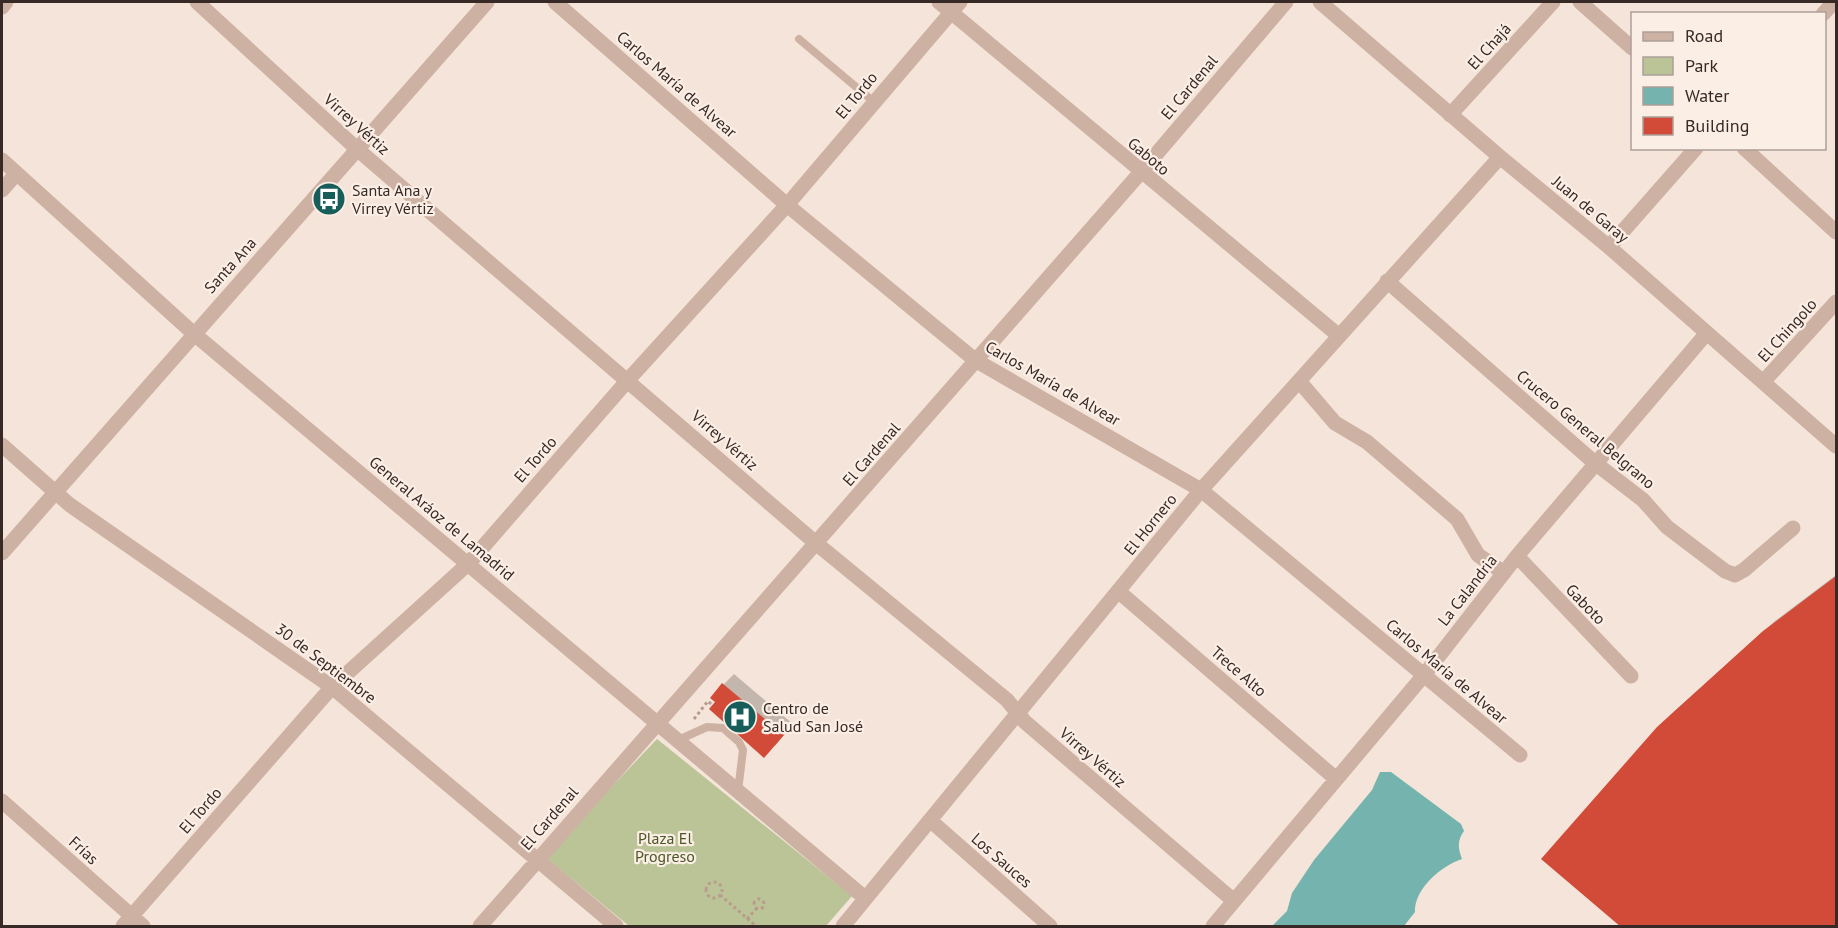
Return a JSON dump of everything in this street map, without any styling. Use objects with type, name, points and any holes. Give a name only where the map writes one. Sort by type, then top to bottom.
[{"type":"street","points":[[2,7],[6,2]]},
{"type":"street","name":"Virrey Vértiz","points":[[197,2],[357,149],[817,544],[1007,700],[1025,722],[1234,901]]},
{"type":"street","name":"Santa Ana","points":[[2,554],[487,2]]},
{"type":"street","name":"Carlos María de Alvear","points":[[555,2],[787,205],[975,360],[1201,490],[1520,754]]},
{"type":"street","name":"Gaboto","points":[[939,2],[955,7],[1141,172],[1338,335]]},
{"type":"street","name":"El Cardenal","points":[[480,927],[537,859],[817,544],[1286,2]]},
{"type":"street","name":"Juan de Garay","points":[[1320,2],[1609,248],[1836,446]]},
{"type":"street","name":"El Chajá","points":[[1450,115],[1553,2]]},
{"type":"street","points":[[1580,2],[1631,47]]},
{"type":"street","name":"El Tordo","points":[[127,921],[351,666],[469,563],[628,380],[787,205],[955,7]]},
{"type":"street","points":[[1609,248],[1694,150]]},
{"type":"street","points":[[1746,150],[1836,232]]},
{"type":"street","name":"El Hornero","points":[[843,927],[1201,490],[1500,157]]},
{"type":"street","name":"General Aráoz de Lamadrid","points":[[2,160],[194,333],[865,898]]},
{"type":"street","points":[[2,190],[16,174]]},
{"type":"street","name":"Crucero General Belgrano","points":[[1387,282],[1595,463],[1643,500],[1667,527],[1725,571],[1735,575],[1793,528]]},
{"type":"street","name":"El Chingolo","points":[[1763,382],[1836,302]]},
{"type":"street","name":"La Calandria","points":[[1213,927],[1335,778],[1424,675],[1517,556],[1706,334]]},
{"type":"street","points":[[1299,381],[1335,423],[1367,442],[1457,519],[1478,555],[1503,573]]},
{"type":"street","name":"30 de Septiembre","points":[[2,445],[56,493],[332,687],[616,927]]},
{"type":"street","name":"Gaboto","points":[[1517,556],[1631,676]]},
{"type":"street","name":"Trece Alto","points":[[1118,591],[1335,778]]},
{"type":"street","name":"Frías","points":[[2,801],[127,921],[143,927]]},
{"type":"street","name":"Los Sauces","points":[[931,821],[1050,927]]},
{"type":"lane","points":[[799,39],[874,102]]},
{"type":"lane","points":[[676,741],[707,727],[723,728],[739,742],[743,750],[737,792]]},
{"type":"path","points":[[715,882],[720,884],[723,891],[720,895],[710,897],[707,893],[708,885],[715,882]]},
{"type":"path","points":[[720,895],[756,927]]},
{"type":"path","points":[[747,919],[757,908]]},
{"type":"green space","name":"Plaza El Progreso","points":[[657,739],[852,896],[826,926],[629,926],[545,857]]},
{"type":"water","points":[[1380,772],[1391,772],[1461,824],[1464,831],[1459,845],[1462,859],[1430,879],[1419,895],[1415,912],[1404,926],[1272,926],[1287,911],[1292,893],[1314,860],[1372,790]]},
{"type":"building","points":[[1836,576],[1836,927],[1621,927],[1541,859],[1657,727],[1763,631]]},
{"type":"building","name":"Centro de Salud San José","points":[[722,683],[784,735],[764,758],[709,709],[715,702],[710,698]]},
{"type":"place","name":"Santa Ana y Virrey Vértiz","points":[[329,199]]},
{"type":"place","name":"Centro de Salud San José","points":[[740,717]]}]
